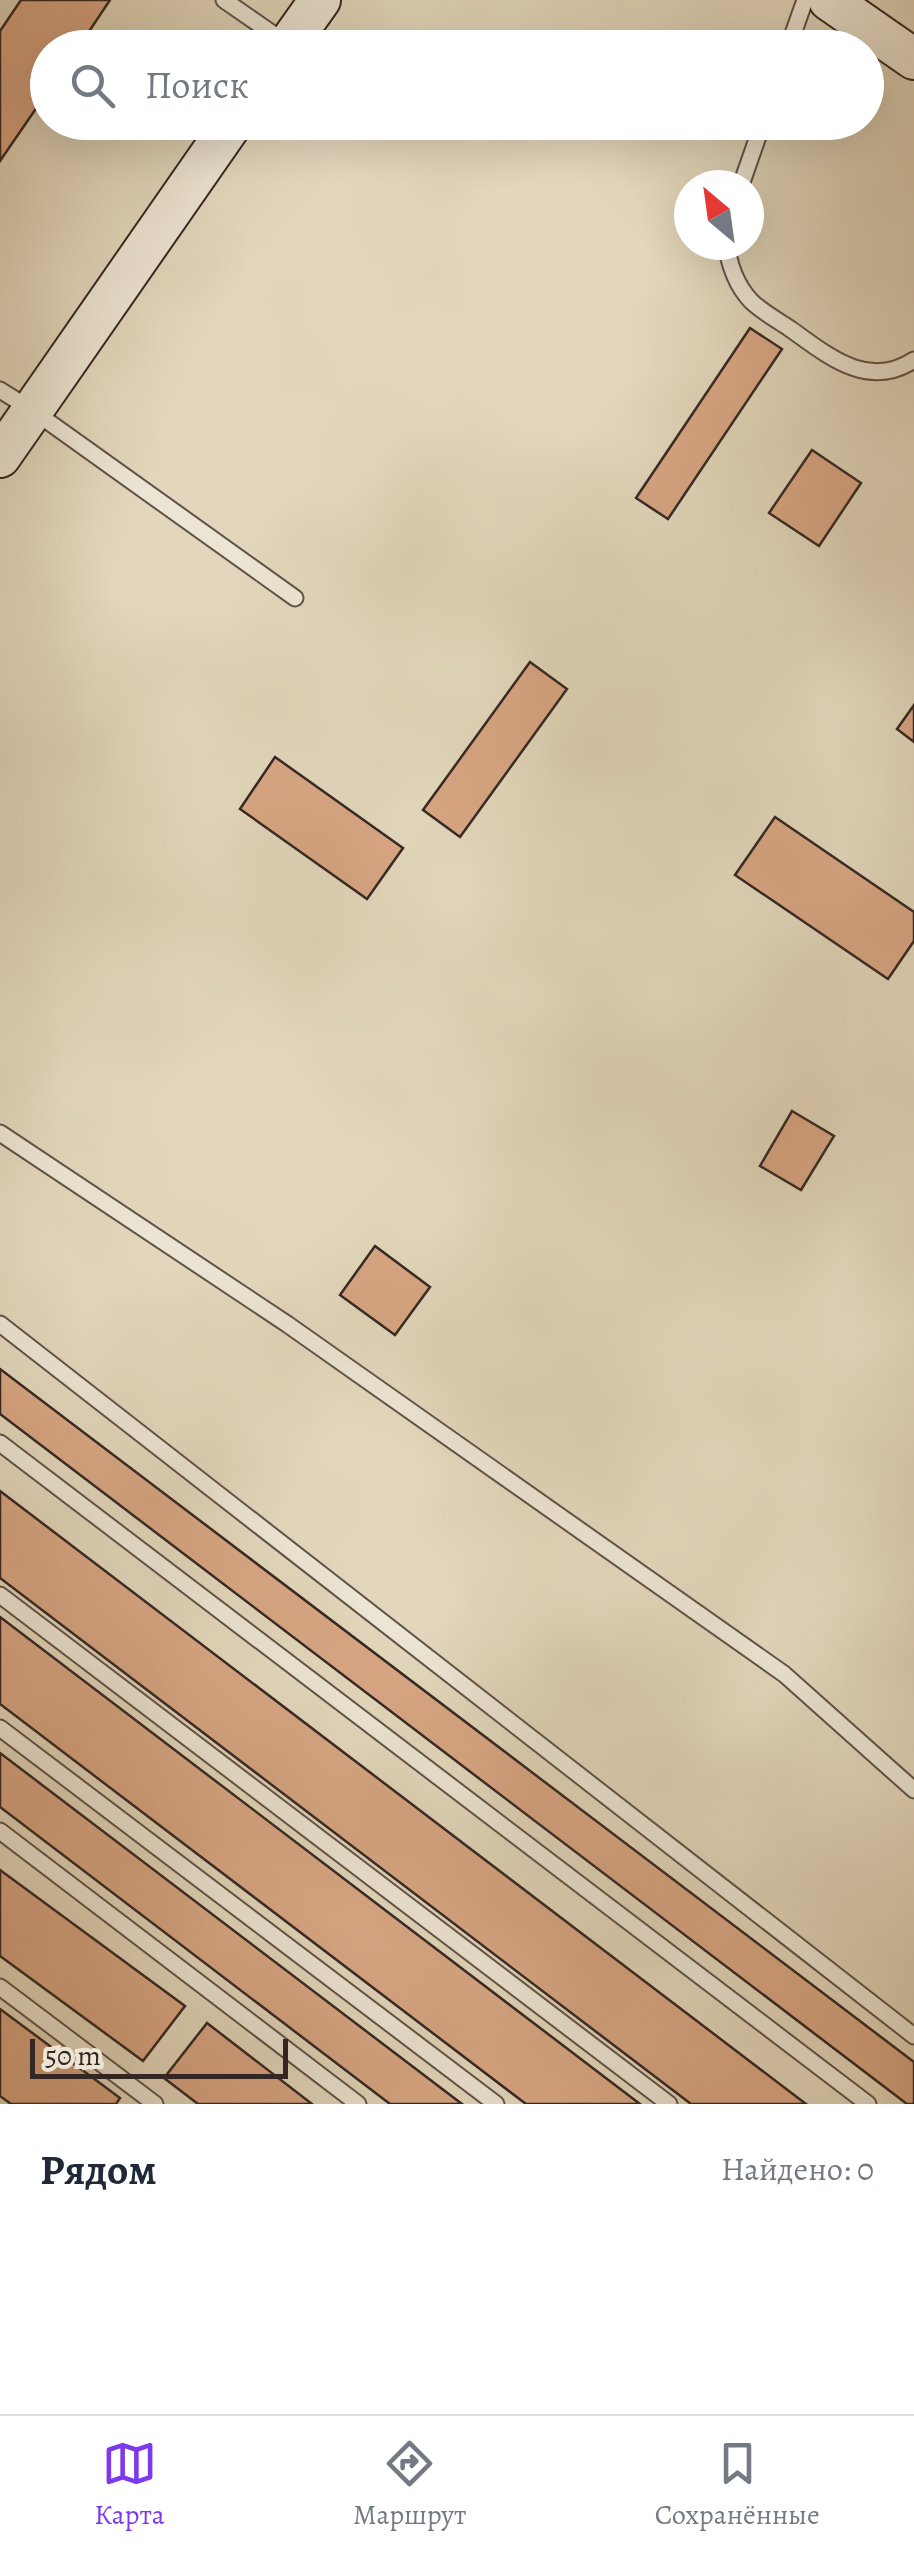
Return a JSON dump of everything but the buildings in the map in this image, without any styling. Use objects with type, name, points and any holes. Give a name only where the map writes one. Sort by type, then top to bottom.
[{"type":"main road","points":[[298,30],[320,0]]},
{"type":"main road","points":[[829,0],[872,30]]},
{"type":"main road","points":[[884,38],[914,59]]},
{"type":"main road","points":[[0,457],[16,400],[219,140]]},
{"type":"lane","points":[[224,0],[265,30]]},
{"type":"lane","points":[[794,30],[805,0]]},
{"type":"lane","points":[[746,170],[756,140]]},
{"type":"lane","points":[[728,260],[730,271],[751,302],[843,366],[877,372],[914,360]]},
{"type":"lane","points":[[16,400],[295,598]]},
{"type":"lane","points":[[0,1133],[286,1324],[784,1674],[914,1790]]},
{"type":"lane","points":[[0,1324],[914,2036]]},
{"type":"lane","points":[[0,1442],[868,2104]]},
{"type":"lane","points":[[0,1596],[668,2104]]},
{"type":"lane","points":[[0,1728],[496,2104]]},
{"type":"lane","points":[[0,1831],[358,2104]]},
{"type":"lane","points":[[0,1987],[155,2104]]}]
